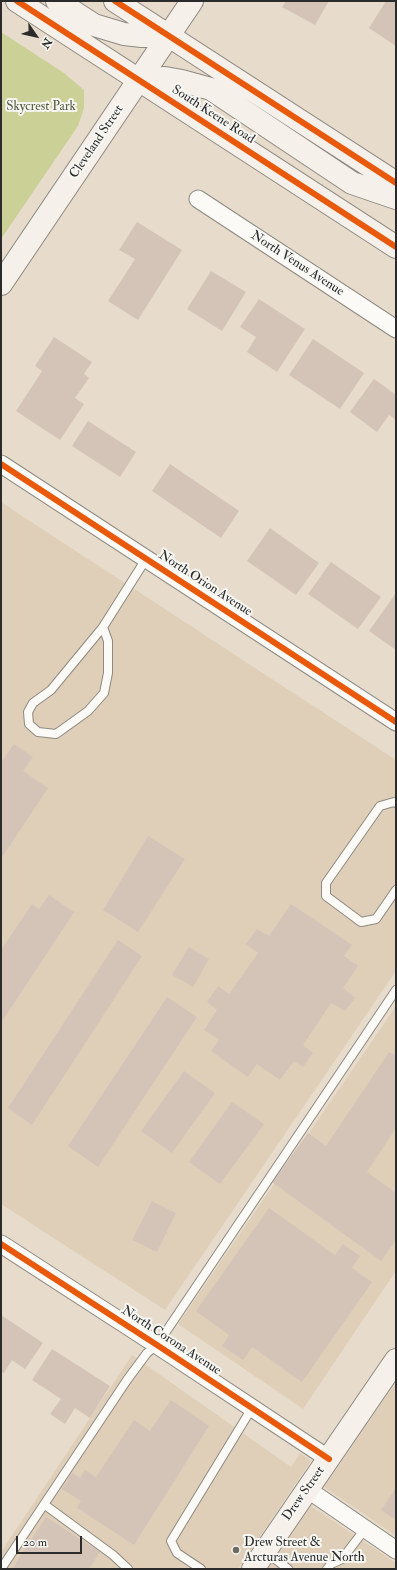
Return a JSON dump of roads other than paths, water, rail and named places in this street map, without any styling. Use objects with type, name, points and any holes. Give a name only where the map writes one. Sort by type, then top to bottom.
[{"type":"main road","name":"South Keene Road","points":[[17,1],[396,247]]},
{"type":"main road","points":[[57,1],[94,25],[124,34],[169,36]]},
{"type":"main road","points":[[115,1],[396,183]]},
{"type":"main road","name":"Cleveland Street","points":[[1,284],[192,1]]},
{"type":"main road","points":[[139,80],[165,78],[211,89],[352,183],[396,198]]},
{"type":"main road","name":"Drew Street","points":[[253,1569],[396,1360]]},
{"type":"street","name":"North Venus Avenue","points":[[198,199],[396,329]]},
{"type":"street","name":"North Orion Avenue","points":[[1,464],[396,722]]},
{"type":"street","name":"North Corona Avenue","points":[[1,1244],[329,1459]]},
{"type":"street","points":[[307,1489],[396,1550]]},
{"type":"lane","points":[[103,627],[108,642],[108,673],[104,693],[88,711],[56,734],[38,732],[29,724],[28,712],[33,703],[50,690],[103,627],[146,559]]},
{"type":"lane","points":[[396,803],[394,802],[380,806],[326,883],[326,896],[361,922],[376,919],[396,890]]},
{"type":"lane","points":[[1,1569],[127,1380],[146,1353],[157,1345],[396,990]]},
{"type":"lane","points":[[201,1569],[177,1553],[171,1541],[252,1408]]},
{"type":"lane","points":[[45,1505],[113,1554],[128,1569]]},
{"type":"lane","points":[[328,1569],[331,1564],[342,1559],[365,1529]]},
{"type":"lane","points":[[265,1551],[288,1569]]},
{"type":"place","name":"Drew Street & Arcturas Avenue North","points":[[236,1550]]},
{"type":"park label","name":"Skycrest Park","points":[[41,107]]}]
